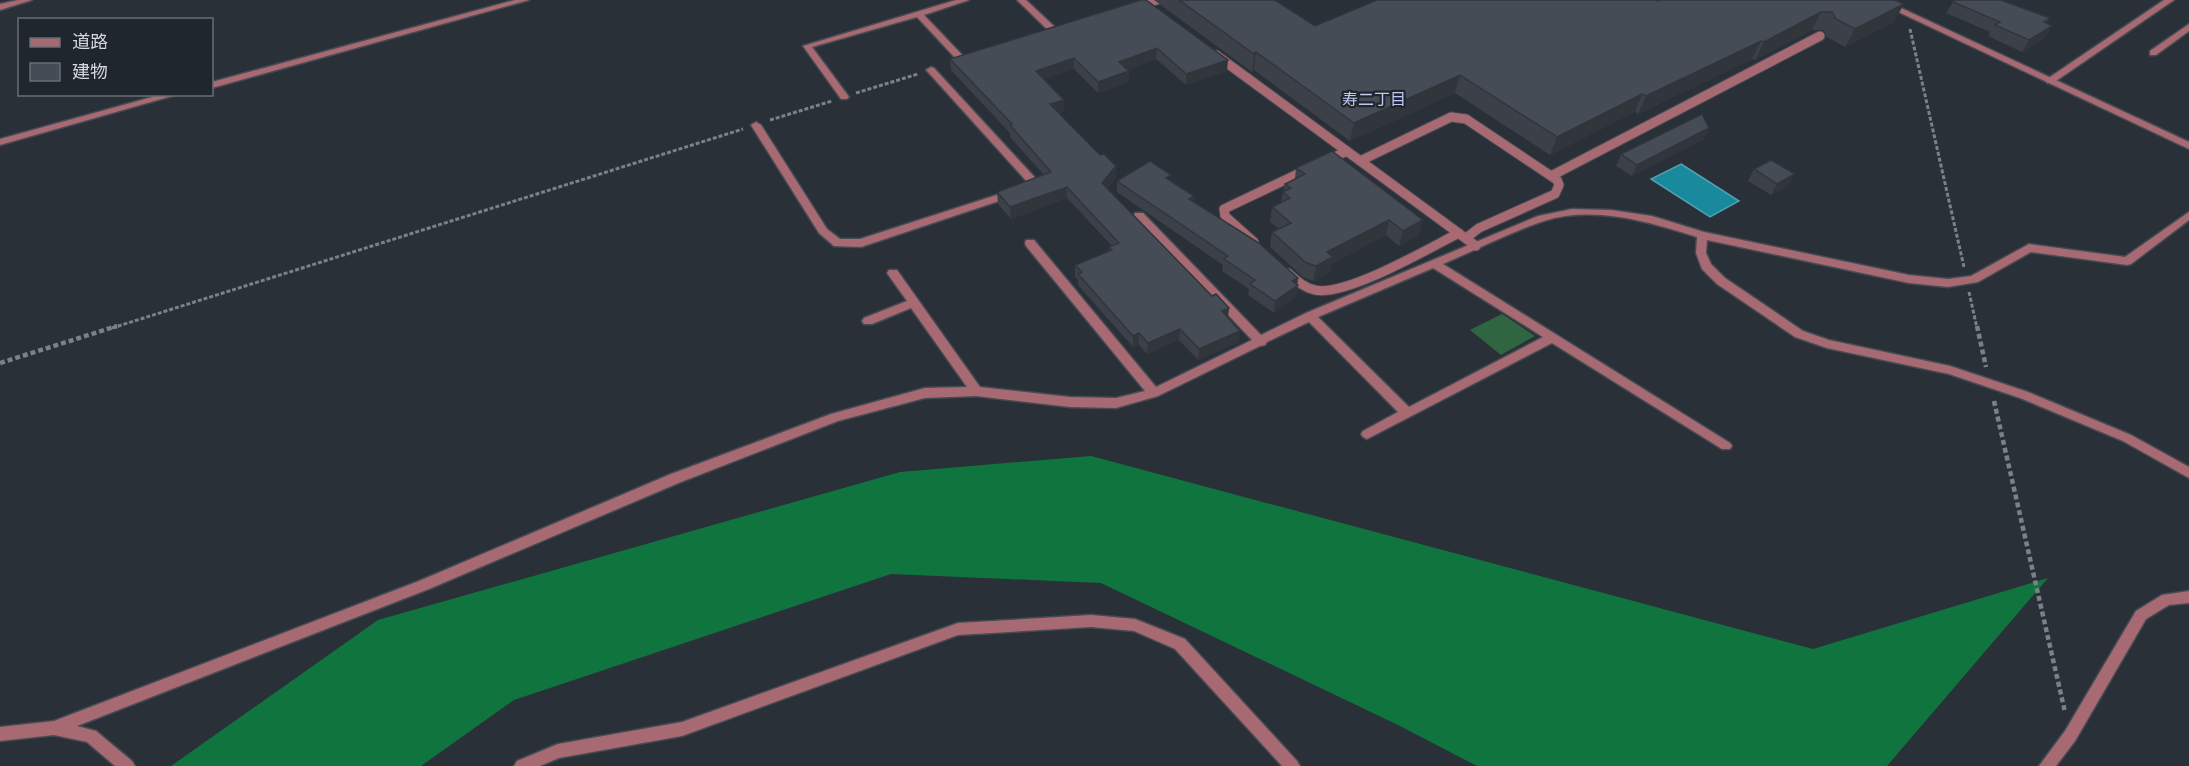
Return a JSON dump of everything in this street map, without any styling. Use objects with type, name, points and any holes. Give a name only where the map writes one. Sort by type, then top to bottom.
[{"type":"street","points":[[0,7],[28,0]]},
{"type":"street","points":[[213,85],[525,0]]},
{"type":"street","points":[[844,97],[807,46],[965,0]]},
{"type":"street","points":[[1021,0],[1055,32]]},
{"type":"street","points":[[1877,0],[2189,146]]},
{"type":"street","points":[[2050,81],[2170,0]]},
{"type":"street","points":[[918,14],[962,60]]},
{"type":"street","points":[[2153,53],[2189,27]]},
{"type":"street","points":[[756,124],[823,231],[829,237],[846,245],[861,243],[1036,185],[931,70]]},
{"type":"street","points":[[0,142],[168,96]]},
{"type":"street","points":[[0,734],[54,728],[424,585],[676,478],[835,417],[925,393],[976,391],[1070,402],[1116,403],[1154,393],[1310,316],[1435,264],[1467,239],[1542,218],[1572,212],[1611,213],[1652,219],[1702,235],[1909,279],[1948,283],[1974,279],[2029,248],[2127,261],[2189,214]]},
{"type":"street","points":[[1139,215],[1261,342]]},
{"type":"street","points":[[1702,235],[1701,253],[1706,267],[1721,281],[1799,334],[1827,344],[1950,370],[2024,395],[2127,438],[2189,473]]},
{"type":"street","points":[[1030,243],[1154,393]]},
{"type":"street","points":[[1435,264],[1726,447]]},
{"type":"street","points":[[893,273],[976,391]]},
{"type":"street","points":[[867,321],[914,302]]},
{"type":"street","points":[[1310,316],[1407,413]]},
{"type":"street","points":[[1367,434],[1552,338]]},
{"type":"street","points":[[2048,766],[2070,736],[2141,615],[2167,599],[2189,597]]},
{"type":"street","points":[[522,766],[558,751],[682,729],[958,629],[1021,623],[1092,621],[1135,625],[1180,644],[1292,766]]},
{"type":"street","points":[[54,728],[91,736],[127,766]]},
{"type":"lane","points":[[1144,2],[1157,0]]},
{"type":"lane","points":[[1144,2],[1155,10]]},
{"type":"lane","points":[[1551,176],[1820,36]]},
{"type":"lane","points":[[1203,46],[1467,239]]},
{"type":"lane","points":[[1283,268],[1306,288],[1330,290],[1467,239],[1479,228],[1555,194],[1559,185],[1551,176],[1466,119],[1458,117],[1451,117],[1360,161]]},
{"type":"lane","points":[[1266,253],[1225,216],[1224,209],[1347,151]]},
{"type":"path","points":[[1908,24],[1964,269]]},
{"type":"path","points":[[0,363],[931,70]]},
{"type":"path","points":[[1967,281],[1988,374]]},
{"type":"path","points":[[1993,398],[2070,736]]},
{"type":"green space","points":[[1502,314],[1535,336],[1501,355],[1470,330]]},
{"type":"green space","points":[[1091,456],[1813,649],[2048,578],[1887,766],[1477,766],[1400,726],[1101,583],[891,574],[514,700],[421,766],[171,766],[378,620],[900,472]]},
{"type":"water","points":[[1681,164],[1739,201],[1710,217],[1651,179]]},
{"type":"building","points":[[1146,0],[1228,60],[1186,74],[1157,48],[1119,62],[1129,71],[1098,82],[1074,58],[1036,71],[1064,100],[1050,104],[1100,155],[1104,154],[1116,166],[1102,183],[1212,296],[1216,294],[1229,308],[1222,311],[1240,331],[1199,349],[1180,329],[1148,343],[1139,333],[1133,336],[1078,274],[1082,272],[1075,265],[1112,250],[1109,247],[1119,243],[1067,187],[1010,207],[997,192],[1051,172],[1010,125],[1012,124],[950,59]]},
{"type":"building","points":[[1179,0],[1275,0],[1315,26],[1377,0],[1895,0],[1904,4],[1855,29],[1836,19],[1832,12],[1821,12],[1764,42],[1761,41],[1646,96],[1642,94],[1557,137],[1460,75],[1354,123]]},
{"type":"building","points":[[1955,0],[2001,0],[2050,18],[2044,22],[2052,26],[2029,40],[1995,25],[2000,22],[1953,2]]},
{"type":"building","points":[[1702,114],[1709,128],[1637,165],[1621,154]]},
{"type":"building","points":[[1332,151],[1423,220],[1403,231],[1389,220],[1327,252],[1333,257],[1316,266],[1305,262],[1272,232],[1291,223],[1272,207],[1290,198],[1283,192],[1291,188],[1285,184],[1305,174],[1296,168]]},
{"type":"building","points":[[1771,160],[1795,174],[1777,184],[1754,169]]},
{"type":"building","points":[[1150,161],[1171,175],[1166,178],[1194,196],[1189,199],[1259,243],[1298,278],[1292,281],[1298,285],[1275,301],[1250,284],[1255,280],[1224,259],[1228,256],[1117,181]]},
{"type":"district","name":"寿二丁目","points":[[1374,99]]}]
